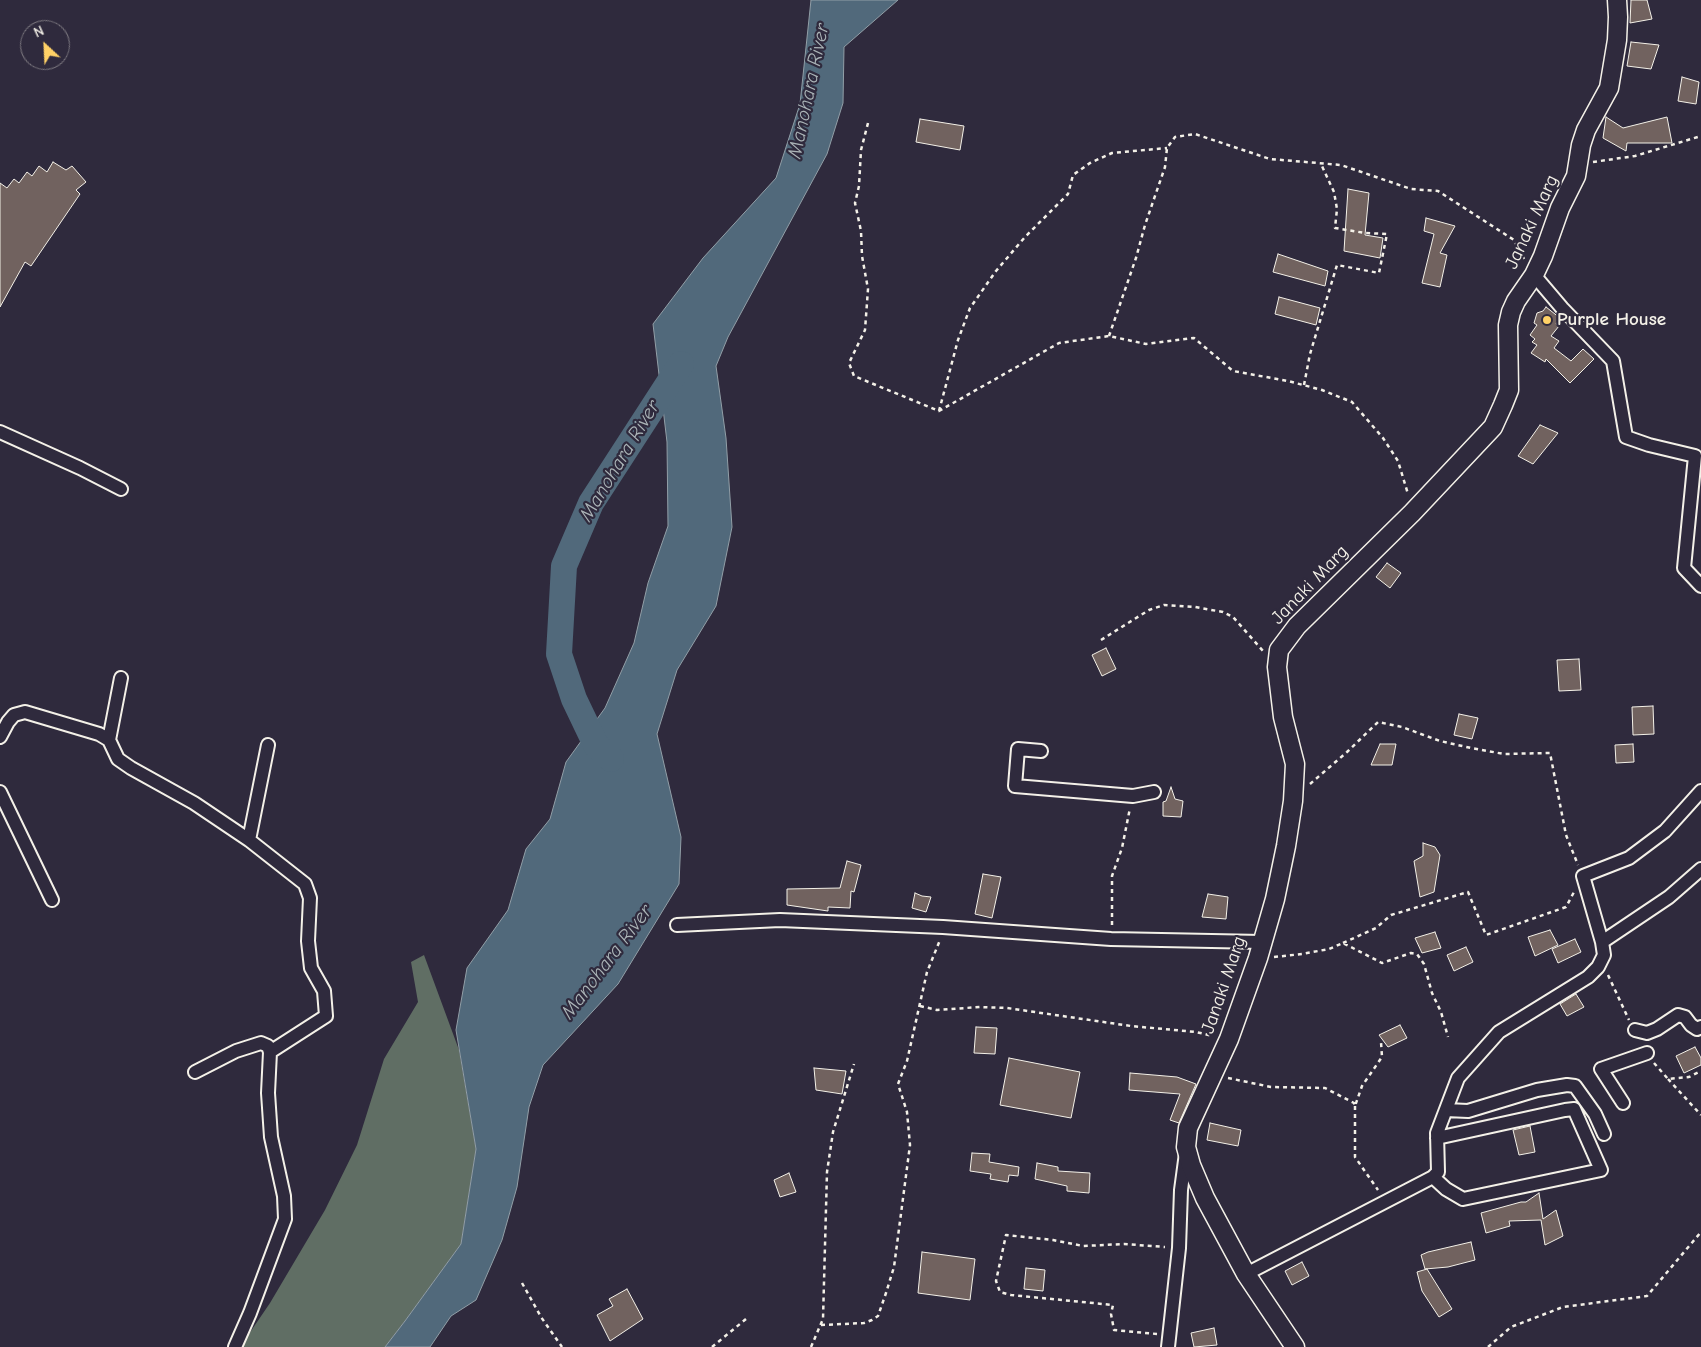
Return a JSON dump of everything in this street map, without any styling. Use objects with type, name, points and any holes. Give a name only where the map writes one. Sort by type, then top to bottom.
[{"type":"street","name":"Janaki Marg","points":[[1295,1347],[1246,1274],[1205,1198],[1191,1165],[1186,1147],[1188,1128],[1229,1039],[1260,950],[1275,899],[1293,801],[1295,764],[1283,717],[1277,667],[1278,650],[1298,626],[1412,513],[1493,427],[1509,390],[1508,325],[1511,312],[1516,301],[1534,276],[1543,256],[1560,208],[1576,176],[1581,145],[1586,130],[1609,88],[1617,40],[1617,0]]},
{"type":"street","points":[[1534,276],[1613,361],[1626,437],[1649,445],[1695,456],[1684,568],[1701,586]]},
{"type":"street","points":[[0,432],[80,468],[120,489]]},
{"type":"street","points":[[109,740],[121,678]]},
{"type":"street","points":[[0,737],[8,722],[14,716],[25,712],[99,734],[109,740],[118,759],[194,803],[249,840],[305,884],[310,898],[308,941],[311,968],[324,991],[326,1016],[270,1052]]},
{"type":"street","points":[[249,840],[268,745]]},
{"type":"street","points":[[1041,751],[1018,749],[1015,786],[1133,796],[1154,792]]},
{"type":"street","points":[[1246,1274],[1433,1177],[1438,1172],[1437,1133],[1458,1078],[1499,1032],[1588,977],[1598,966],[1604,955],[1583,876],[1629,858],[1665,831],[1701,791]]},
{"type":"street","points":[[0,792],[52,900]]},
{"type":"street","points":[[1602,942],[1669,897],[1701,869]]},
{"type":"street","points":[[677,925],[780,920],[943,927],[1260,950]]},
{"type":"street","points":[[1635,1030],[1647,1033],[1657,1029],[1678,1014],[1685,1017],[1697,1029],[1701,1027]]},
{"type":"street","points":[[195,1072],[236,1051],[261,1044],[268,1046],[270,1052],[268,1093],[271,1137],[284,1196],[285,1219],[250,1313],[235,1347]]},
{"type":"street","points":[[1623,1103],[1601,1069],[1647,1053]]},
{"type":"street","points":[[1446,1110],[1468,1111],[1537,1090],[1568,1085],[1575,1086],[1595,1114],[1604,1134]]},
{"type":"street","points":[[1433,1177],[1446,1189],[1462,1199],[1601,1170],[1574,1110],[1565,1110],[1437,1138]]},
{"type":"street","points":[[1169,1341],[1179,1248],[1186,1147]]},
{"type":"path","points":[[868,123],[861,150],[859,186],[855,202],[861,230],[862,256],[868,288],[865,330],[849,362],[854,376],[939,411]]},
{"type":"path","points":[[1109,336],[1165,167],[1167,148],[1175,137],[1195,134],[1270,159],[1341,165],[1411,189],[1438,191],[1514,240],[1534,276]]},
{"type":"path","points":[[1579,164],[1635,156],[1701,136]]},
{"type":"path","points":[[939,411],[958,340],[970,308],[996,270],[1024,237],[1068,194],[1073,175],[1090,163],[1112,152],[1167,148]]},
{"type":"path","points":[[1304,385],[1310,354],[1337,265],[1379,273],[1387,234],[1365,233],[1335,228],[1337,209],[1334,192],[1320,164]]},
{"type":"path","points":[[939,411],[1059,343],[1109,336],[1146,344],[1194,338],[1233,371],[1304,385],[1352,402],[1383,438],[1398,461],[1412,513]]},
{"type":"path","points":[[1101,640],[1149,610],[1164,605],[1223,612],[1233,617],[1277,667]]},
{"type":"path","points":[[1260,950],[1302,954],[1329,949],[1376,928],[1391,915],[1468,892],[1486,935],[1566,907],[1583,876],[1566,835],[1550,753],[1504,754],[1440,741],[1378,722],[1347,752],[1310,783],[1293,801]]},
{"type":"path","points":[[1111,939],[1112,876],[1122,848],[1133,796]]},
{"type":"path","points":[[821,1325],[864,1323],[878,1316],[894,1267],[910,1144],[907,1112],[898,1084],[906,1061],[927,972],[938,947],[943,927]]},
{"type":"path","points":[[1343,943],[1382,963],[1412,953],[1417,954],[1424,964],[1448,1037]]},
{"type":"path","points":[[920,1006],[937,1010],[980,1007],[1007,1008],[1131,1026],[1196,1032],[1229,1039]]},
{"type":"path","points":[[1382,1042],[1382,1057],[1362,1086],[1355,1106],[1355,1156],[1372,1180],[1384,1203]]},
{"type":"path","points":[[811,1347],[824,1319],[824,1238],[827,1172],[833,1132],[854,1064]]},
{"type":"path","points":[[1213,1072],[1233,1080],[1271,1087],[1325,1088],[1354,1103],[1355,1106]]},
{"type":"path","points":[[1668,1079],[1701,1115]]},
{"type":"path","points":[[1488,1347],[1511,1327],[1564,1307],[1647,1296],[1701,1232]]},
{"type":"path","points":[[1169,1341],[1114,1330],[1111,1314],[1114,1305],[1011,1296],[1000,1292],[996,1281],[1006,1235],[1053,1240],[1083,1246],[1124,1244],[1179,1248]]},
{"type":"path","points":[[522,1283],[562,1347]]},
{"type":"path","points":[[712,1347],[746,1319]]},
{"type":"green space","points":[[424,955],[459,1050],[476,1149],[461,1244],[385,1347],[240,1347],[270,1303],[325,1210],[357,1145],[384,1059],[418,1002],[411,962]]},
{"type":"water","points":[[811,0],[898,0],[844,47],[843,103],[827,154],[728,337],[716,366],[726,438],[732,527],[716,606],[677,670],[657,734],[681,837],[679,884],[618,984],[543,1065],[529,1107],[517,1187],[502,1240],[476,1300],[451,1316],[430,1347],[385,1347],[461,1244],[476,1149],[456,1030],[467,968],[508,910],[526,849],[550,819],[566,762],[605,708],[634,643],[648,583],[668,526],[667,442],[653,324],[703,258],[776,178],[800,104]]},
{"type":"building","points":[[1631,0],[1647,0],[1652,19],[1630,23]]},
{"type":"building","points":[[1631,42],[1659,45],[1651,69],[1627,66]]},
{"type":"building","points":[[1682,77],[1699,82],[1696,104],[1678,101]]},
{"type":"building","points":[[1606,117],[1623,128],[1667,117],[1672,143],[1627,143],[1626,151],[1603,138]]},
{"type":"building","points":[[920,119],[964,126],[960,150],[916,142]]},
{"type":"building","points":[[53,162],[66,170],[72,166],[86,182],[76,190],[80,194],[31,266],[25,262],[0,307],[0,183],[7,188],[14,179],[19,183],[27,172],[32,176],[39,166],[47,172]]},
{"type":"building","points":[[1348,189],[1369,193],[1365,235],[1383,238],[1380,258],[1344,251]]},
{"type":"building","points":[[1426,218],[1455,226],[1440,253],[1447,255],[1440,287],[1422,283],[1434,234],[1424,231]]},
{"type":"building","points":[[1278,254],[1328,271],[1325,286],[1273,272]]},
{"type":"building","points":[[1279,297],[1320,308],[1316,325],[1275,314]]},
{"type":"building","points":[[1546,307],[1560,318],[1556,324],[1559,326],[1551,336],[1559,341],[1554,348],[1571,361],[1583,349],[1594,359],[1570,383],[1546,359],[1545,362],[1531,353],[1537,345],[1532,342],[1535,339],[1530,335],[1537,325],[1534,323],[1537,313],[1543,311]]},
{"type":"building","points":[[1540,425],[1558,433],[1533,464],[1518,456]]},
{"type":"building","points":[[1387,563],[1401,573],[1390,588],[1376,577]]},
{"type":"building","points":[[1106,648],[1116,669],[1102,676],[1092,655]]},
{"type":"building","points":[[1579,659],[1581,690],[1559,691],[1557,660]]},
{"type":"building","points":[[1653,706],[1654,734],[1633,735],[1632,707]]},
{"type":"building","points":[[1459,714],[1478,718],[1472,739],[1454,735]]},
{"type":"building","points":[[1380,744],[1396,744],[1392,765],[1371,765]]},
{"type":"building","points":[[1633,744],[1634,762],[1616,763],[1615,745]]},
{"type":"building","points":[[1171,787],[1175,799],[1183,801],[1181,817],[1163,816],[1163,802],[1166,801]]},
{"type":"building","points":[[1423,843],[1435,847],[1440,855],[1434,892],[1420,897],[1414,861],[1423,856]]},
{"type":"building","points":[[847,861],[861,865],[854,892],[851,891],[850,908],[828,907],[828,911],[787,905],[787,889],[840,888]]},
{"type":"building","points":[[983,874],[1001,877],[992,918],[975,914]]},
{"type":"building","points":[[915,893],[931,897],[926,912],[912,908]]},
{"type":"building","points":[[1208,894],[1228,897],[1226,919],[1202,917]]},
{"type":"building","points":[[1550,930],[1558,945],[1535,956],[1528,937]]},
{"type":"building","points":[[1435,932],[1441,948],[1422,953],[1415,938]]},
{"type":"building","points":[[1575,939],[1581,952],[1558,963],[1552,949]]},
{"type":"building","points":[[1466,947],[1473,962],[1454,971],[1447,955]]},
{"type":"building","points":[[1576,994],[1584,1007],[1567,1016],[1560,1004]]},
{"type":"building","points":[[1400,1025],[1407,1038],[1388,1047],[1379,1035]]},
{"type":"building","points":[[976,1027],[997,1028],[995,1054],[974,1053]]},
{"type":"building","points":[[1695,1047],[1701,1058],[1701,1065],[1684,1073],[1676,1056]]},
{"type":"building","points":[[1009,1058],[1080,1072],[1071,1118],[1000,1105]]},
{"type":"building","points":[[814,1068],[846,1071],[842,1094],[816,1090]]},
{"type":"building","points":[[1130,1073],[1177,1077],[1196,1084],[1179,1123],[1170,1120],[1180,1094],[1129,1090]]},
{"type":"building","points":[[1210,1123],[1241,1130],[1238,1146],[1207,1140]]},
{"type":"building","points":[[1530,1126],[1535,1152],[1519,1155],[1513,1130]]},
{"type":"building","points":[[972,1153],[990,1154],[989,1162],[1019,1167],[1018,1176],[1009,1175],[1008,1182],[990,1179],[991,1174],[970,1171]]},
{"type":"building","points":[[1037,1163],[1058,1167],[1058,1171],[1090,1173],[1089,1193],[1067,1191],[1067,1186],[1035,1179]]},
{"type":"building","points":[[789,1173],[796,1192],[780,1197],[774,1180]]},
{"type":"building","points":[[1539,1193],[1543,1219],[1556,1210],[1563,1236],[1545,1245],[1541,1220],[1509,1221],[1510,1226],[1486,1233],[1481,1213],[1526,1202]]},
{"type":"building","points":[[1471,1242],[1475,1260],[1448,1267],[1425,1269],[1421,1255]]},
{"type":"building","points":[[922,1252],[975,1259],[970,1300],[918,1293]]},
{"type":"building","points":[[1302,1262],[1309,1276],[1292,1285],[1285,1271]]},
{"type":"building","points":[[1026,1268],[1045,1270],[1043,1291],[1024,1289]]},
{"type":"building","points":[[1427,1269],[1452,1309],[1439,1317],[1422,1291],[1417,1272]]},
{"type":"building","points":[[627,1289],[643,1319],[610,1341],[597,1315],[613,1306],[609,1299]]},
{"type":"building","points":[[1214,1328],[1217,1345],[1194,1347],[1191,1333]]},
{"type":"waterway","name":"Manohara River","points":[[611,759],[596,745],[574,699],[559,654],[564,566],[591,503],[681,364]]},
{"type":"place","name":"Purple House","points":[[1547,320]]}]
